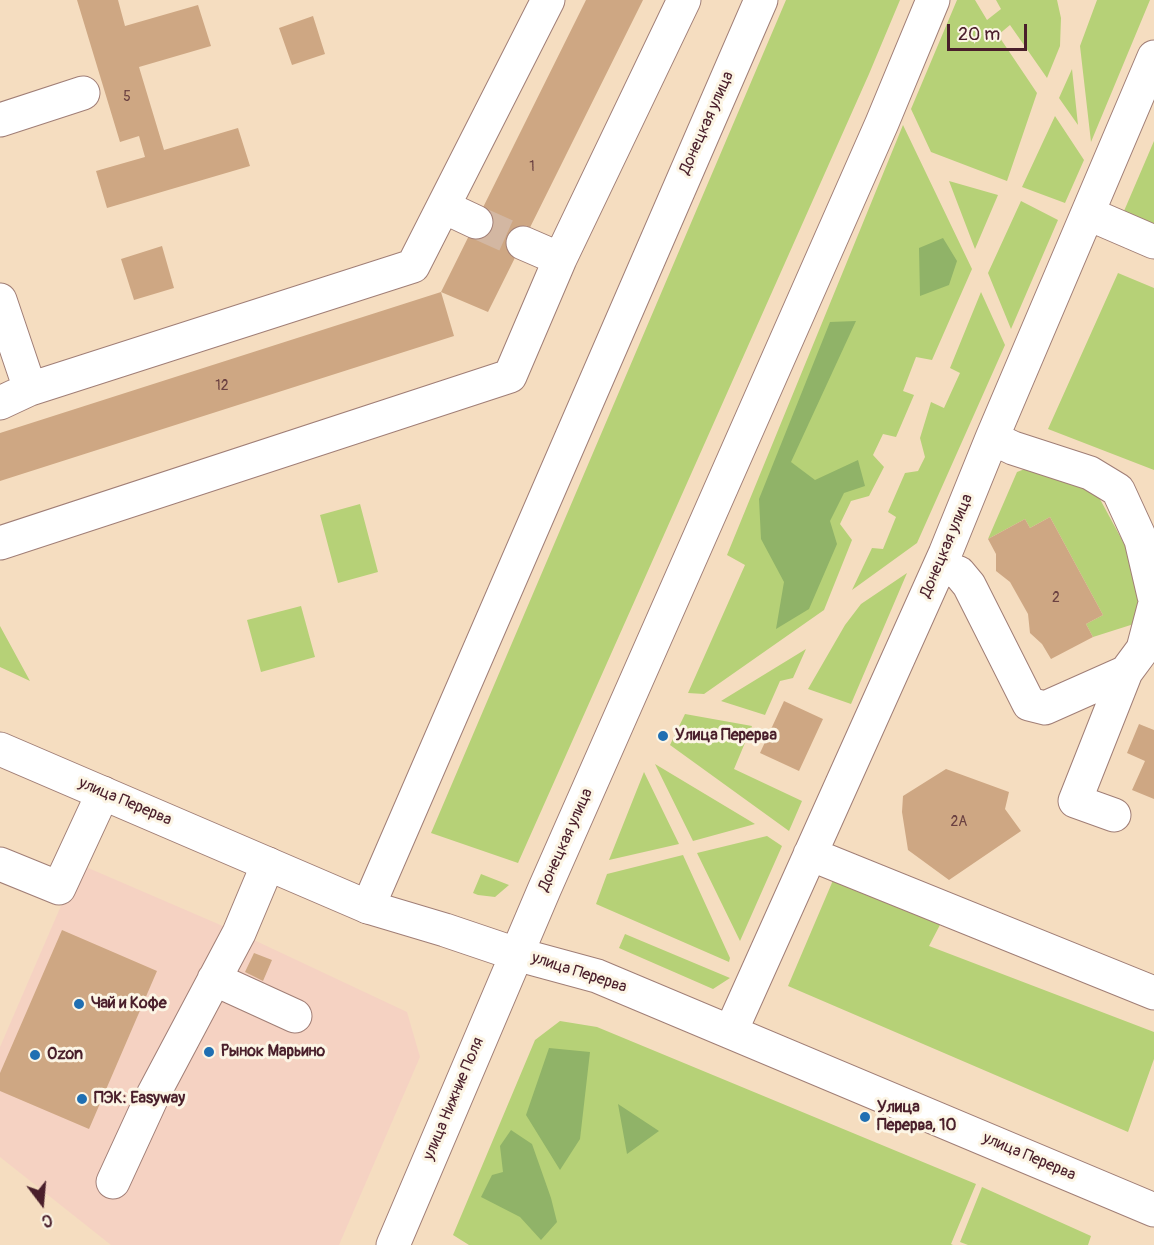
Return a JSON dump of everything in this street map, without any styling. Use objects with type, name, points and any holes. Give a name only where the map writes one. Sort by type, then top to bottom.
[{"type":"street","points":[[0,403],[30,389],[413,266],[548,0]]},
{"type":"street","points":[[0,543],[510,376],[560,259],[684,0]]},
{"type":"street","name":"Донецкая улица","points":[[368,907],[761,0]]},
{"type":"street","name":"Донецкая улица","points":[[516,954],[882,123],[933,0]]},
{"type":"street","name":"Донецкая улица","points":[[731,1031],[940,566],[1154,57]]},
{"type":"street","points":[[0,120],[83,93]]},
{"type":"street","points":[[444,207],[476,222]]},
{"type":"street","points":[[1089,214],[1154,242]]},
{"type":"street","points":[[523,243],[560,259]]},
{"type":"street","points":[[0,300],[30,389]]},
{"type":"street","points":[[992,438],[1013,448],[1090,473],[1118,490],[1141,540],[1154,596]]},
{"type":"street","points":[[940,566],[959,573],[969,585],[1029,704],[1043,714],[1141,660]]},
{"type":"street","points":[[1114,815],[1075,801],[1141,660],[1154,608]]},
{"type":"street","name":"улица Перерва","points":[[0,749],[368,907],[516,954],[597,976],[1151,1199]]},
{"type":"street","points":[[0,864],[59,888],[103,793]]},
{"type":"street","points":[[810,854],[1154,993]]},
{"type":"street","points":[[113,1182],[153,1095],[239,933],[268,864]]},
{"type":"street","name":"улица Нижние Поля","points":[[393,1245],[516,954]]},
{"type":"street","points":[[214,978],[295,1016]]},
{"type":"shaded area","name":"Рынок Марьино","points":[[79,864],[239,933],[407,1012],[420,1057],[339,1245],[111,1245],[0,1157],[0,1047]]},
{"type":"green space","points":[[786,0],[900,0],[518,863],[431,833]]},
{"type":"green space","points":[[957,0],[975,0],[987,20],[1001,9],[996,0],[1057,0],[1061,18],[1060,46],[1047,78],[1010,25],[998,35],[1037,93],[1007,181],[931,152],[911,109]]},
{"type":"green space","points":[[1097,0],[1150,0],[1091,142],[1080,46]]},
{"type":"green space","points":[[1072,69],[1078,125],[1059,98]]},
{"type":"green space","points":[[1055,116],[1084,160],[1065,203],[1022,187]]},
{"type":"green space","points":[[903,125],[972,269],[932,360],[916,357],[903,391],[914,395],[896,437],[883,434],[873,455],[884,467],[869,496],[851,501],[840,524],[852,540],[824,610],[704,694],[688,693],[745,565],[727,555]]},
{"type":"green space","points":[[1154,141],[1154,229],[1121,218]]},
{"type":"green space","points":[[949,181],[998,195],[975,249]]},
{"type":"green space","points":[[1021,201],[1058,220],[1011,329],[988,273]]},
{"type":"green space","points":[[943,238],[957,261],[949,285],[920,296],[919,248]]},
{"type":"green space","points":[[1118,273],[1154,288],[1154,470],[1048,429]]},
{"type":"green space","points":[[981,292],[1005,345],[917,543],[852,590],[872,548],[883,549],[896,517],[888,512],[905,473],[918,471],[925,457],[920,438],[931,402],[944,408],[960,373],[950,368]]},
{"type":"green space","points":[[856,321],[791,462],[815,480],[858,460],[865,486],[844,493],[830,521],[837,544],[809,609],[776,629],[784,582],[761,539],[759,499],[830,322]]},
{"type":"green space","points":[[1030,467],[1095,490],[1140,573],[1137,623],[1093,637],[1086,624],[1103,615],[1050,517],[1030,528],[1025,519],[988,539],[1017,472]]},
{"type":"green space","points":[[360,504],[378,572],[338,583],[320,515]]},
{"type":"green space","points":[[907,573],[851,704],[808,689],[845,625],[861,604]]},
{"type":"green space","points":[[301,606],[315,657],[261,672],[247,620]]},
{"type":"green space","points":[[0,626],[30,681],[0,667]]},
{"type":"green space","points":[[806,649],[793,678],[780,681],[765,715],[721,701]]},
{"type":"green space","points":[[685,714],[752,726],[734,769],[802,801],[789,831],[670,745]]},
{"type":"green space","points":[[655,764],[755,824],[693,841]]},
{"type":"green space","points":[[644,772],[679,844],[609,860]]},
{"type":"green space","points":[[767,836],[782,846],[740,941],[697,853]]},
{"type":"green space","points":[[683,855],[730,958],[729,962],[596,904],[607,874]]},
{"type":"green space","points":[[481,874],[509,885],[495,897],[478,895],[473,893]]},
{"type":"green space","points":[[834,878],[942,921],[929,946],[1154,1032],[1154,1059],[1128,1132],[788,986]]},
{"type":"green space","points":[[625,934],[730,978],[713,989],[619,948]]},
{"type":"green space","points":[[560,1021],[597,1027],[976,1184],[951,1244],[953,1245],[469,1245],[453,1235],[535,1040]]},
{"type":"green space","points":[[549,1048],[590,1052],[580,1139],[560,1170],[526,1115]]},
{"type":"green space","points":[[618,1104],[659,1131],[627,1154]]},
{"type":"green space","points":[[511,1130],[532,1144],[551,1198],[557,1222],[541,1240],[520,1217],[481,1197],[492,1175],[503,1172],[500,1146]]},
{"type":"green space","points":[[982,1187],[1091,1236],[1088,1245],[968,1245],[960,1242]]},
{"type":"building","points":[[77,0],[118,0],[125,26],[198,5],[211,46],[139,67],[164,150],[238,128],[250,166],[107,208],[96,171],[145,157],[139,136],[120,142]]},
{"type":"building","points":[[586,0],[643,0],[488,312],[441,292]]},
{"type":"building","points":[[313,16],[325,54],[292,65],[279,28]]},
{"type":"building","points":[[162,246],[174,288],[134,300],[121,259]]},
{"type":"building","points":[[441,292],[454,336],[0,481],[0,433]]},
{"type":"building","points":[[1050,517],[1103,615],[1086,624],[1093,637],[1051,659],[1042,644],[1030,633],[1028,614],[1010,582],[996,571],[996,554],[988,539],[1025,519],[1030,528]]},
{"type":"building","points":[[784,701],[823,719],[799,771],[760,753]]},
{"type":"building","points":[[1139,724],[1154,730],[1154,799],[1132,790],[1145,761],[1127,753]]},
{"type":"building","points":[[946,769],[1009,792],[1005,809],[1021,831],[949,880],[908,850],[902,812],[903,796]]},
{"type":"building","points":[[62,930],[157,971],[89,1129],[0,1091],[0,1073]]},
{"type":"building","points":[[254,953],[272,960],[263,981],[245,972]]},
{"type":"tunnel","points":[[476,222],[523,243]]},
{"type":"place","name":"Улица Перерва","points":[[663,736]]},
{"type":"place","name":"Чай и Кофе","points":[[79,1004]]},
{"type":"place","name":"Рынок Марьино","points":[[209,1052]]},
{"type":"place","name":"Ozon","points":[[35,1055]]},
{"type":"place","name":"ПЭК: Easyway","points":[[82,1099]]},
{"type":"place","name":"Улица Перерва, 10","points":[[865,1117]]}]
